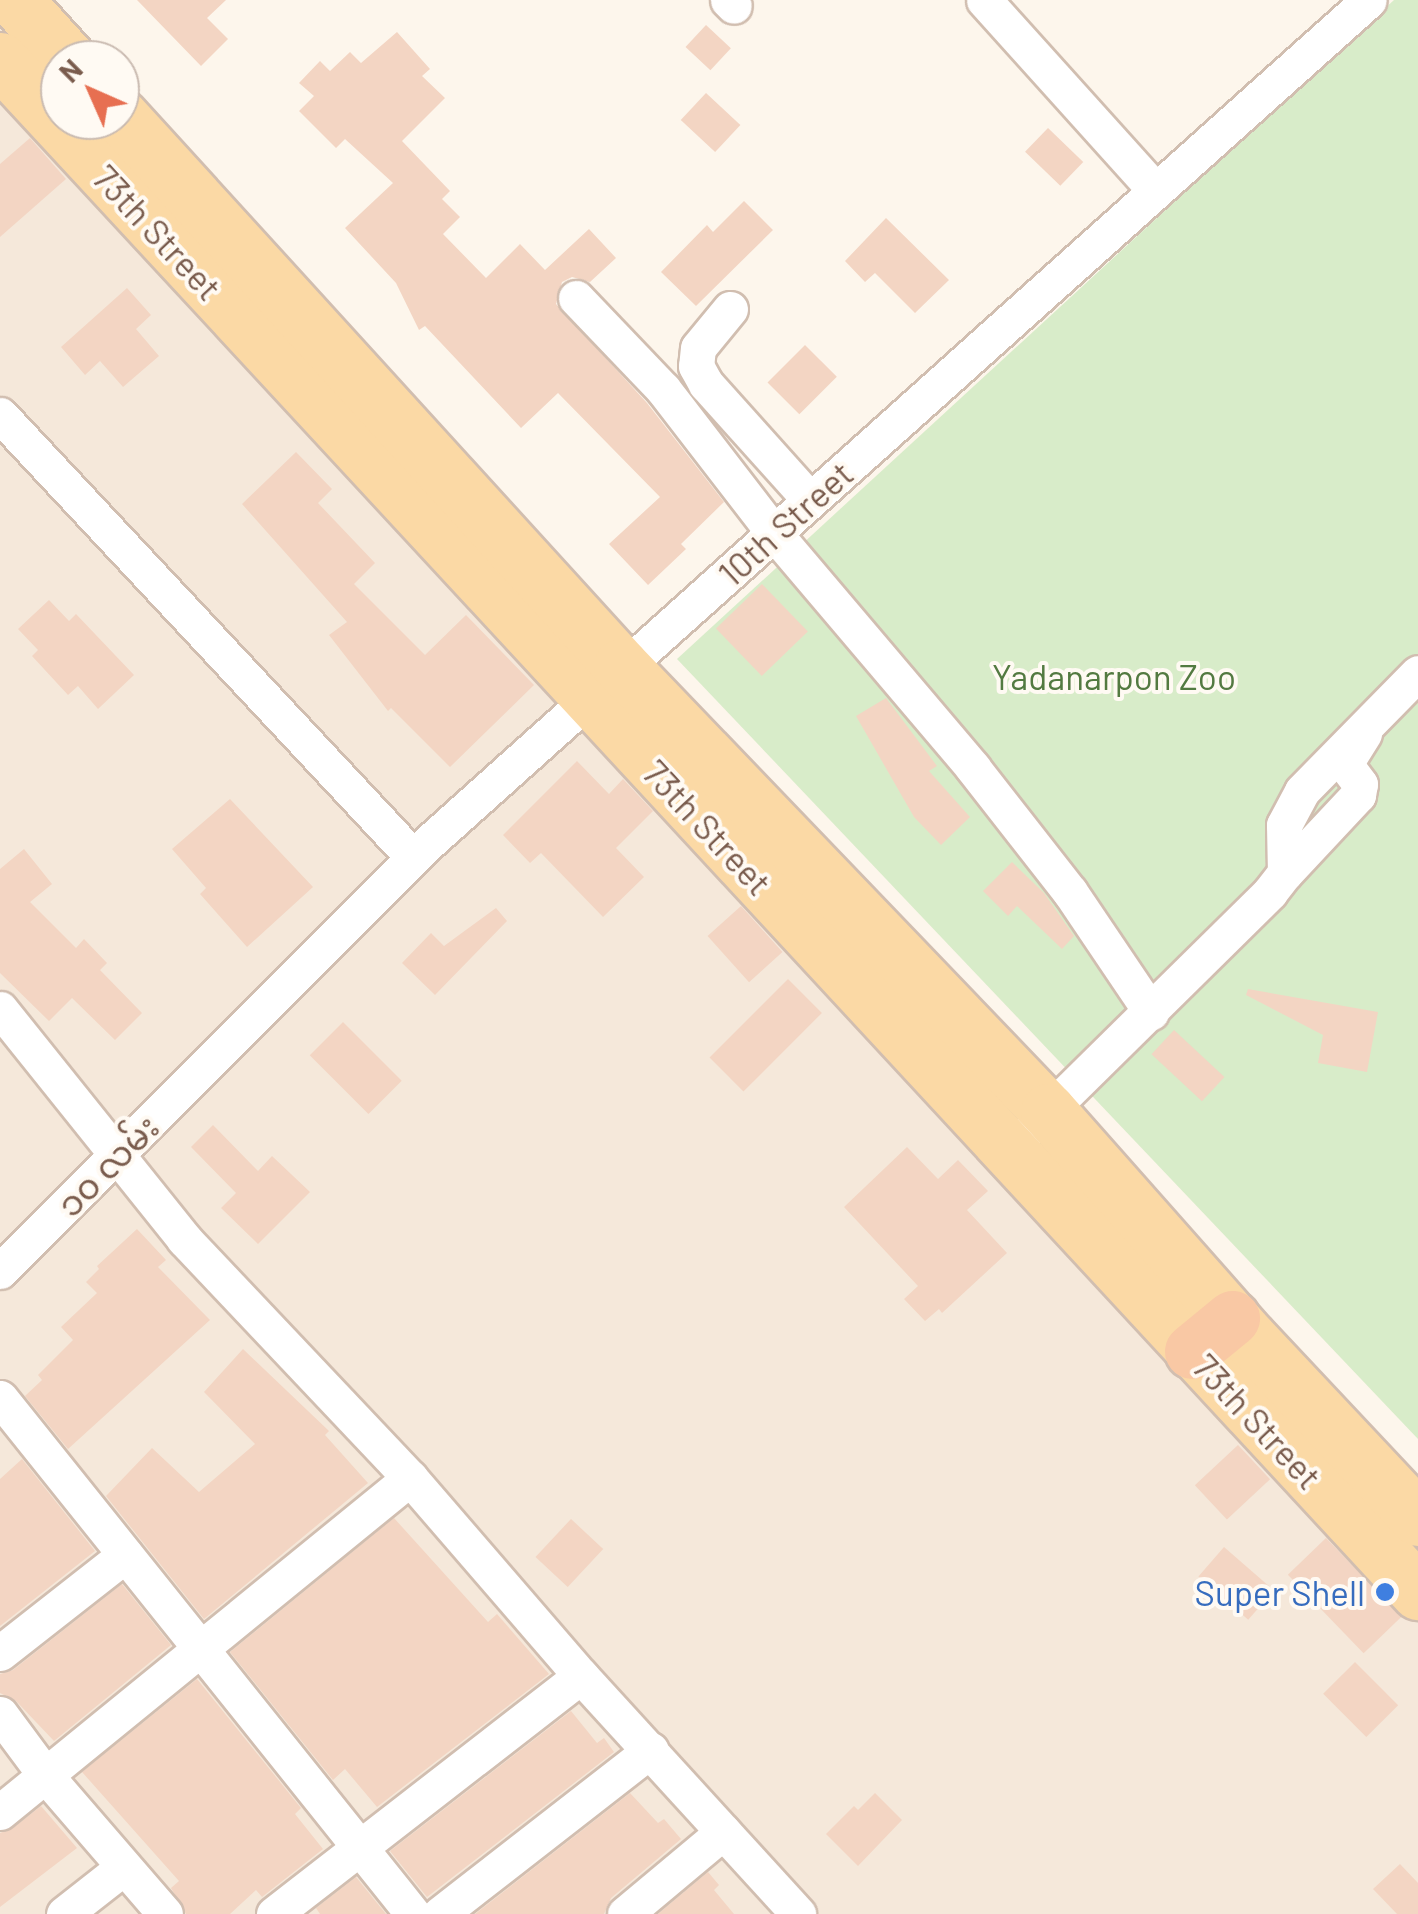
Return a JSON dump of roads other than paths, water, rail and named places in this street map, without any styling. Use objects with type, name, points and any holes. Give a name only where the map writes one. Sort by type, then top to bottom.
[{"type":"main road","points":[[12,11],[46,40]]},
{"type":"main road","name":"73th Street","points":[[0,60],[605,682],[1048,1111],[1212,1335],[1418,1592]]},
{"type":"main road","name":"73th Street","points":[[140,139],[1008,1152],[1418,1518]]},
{"type":"street","points":[[984,0],[1154,190]]},
{"type":"street","name":"10th Street","points":[[215,1059],[424,847],[1369,0]]},
{"type":"street","points":[[576,298],[664,389],[774,533],[985,784],[1070,892],[1151,1012]]},
{"type":"street","points":[[730,309],[698,348],[696,366],[706,384],[810,500]]},
{"type":"street","points":[[0,415],[424,847]]},
{"type":"street","points":[[1008,1152],[1250,916],[1285,872],[1284,825],[1302,791],[1418,673]]},
{"type":"street","points":[[0,1009],[184,1239],[410,1478],[581,1676],[798,1914]]},
{"type":"street","name":"၁၀ လမ်း","points":[[4,1259],[215,1059]]},
{"type":"street","points":[[0,1398],[413,1914]]},
{"type":"street","points":[[0,1812],[410,1478]]},
{"type":"street","points":[[0,1653],[125,1555]]},
{"type":"street","points":[[274,1914],[581,1676]]},
{"type":"street","points":[[0,1714],[46,1776],[165,1914]]},
{"type":"street","points":[[440,1914],[651,1750]]},
{"type":"street","points":[[625,1914],[723,1832]]},
{"type":"street","points":[[64,1914],[124,1868]]},
{"type":"place","name":"Super Shell","points":[[1385,1592]]},
{"type":"park label","name":"Yadanarpon Zoo","points":[[1114,676]]}]
